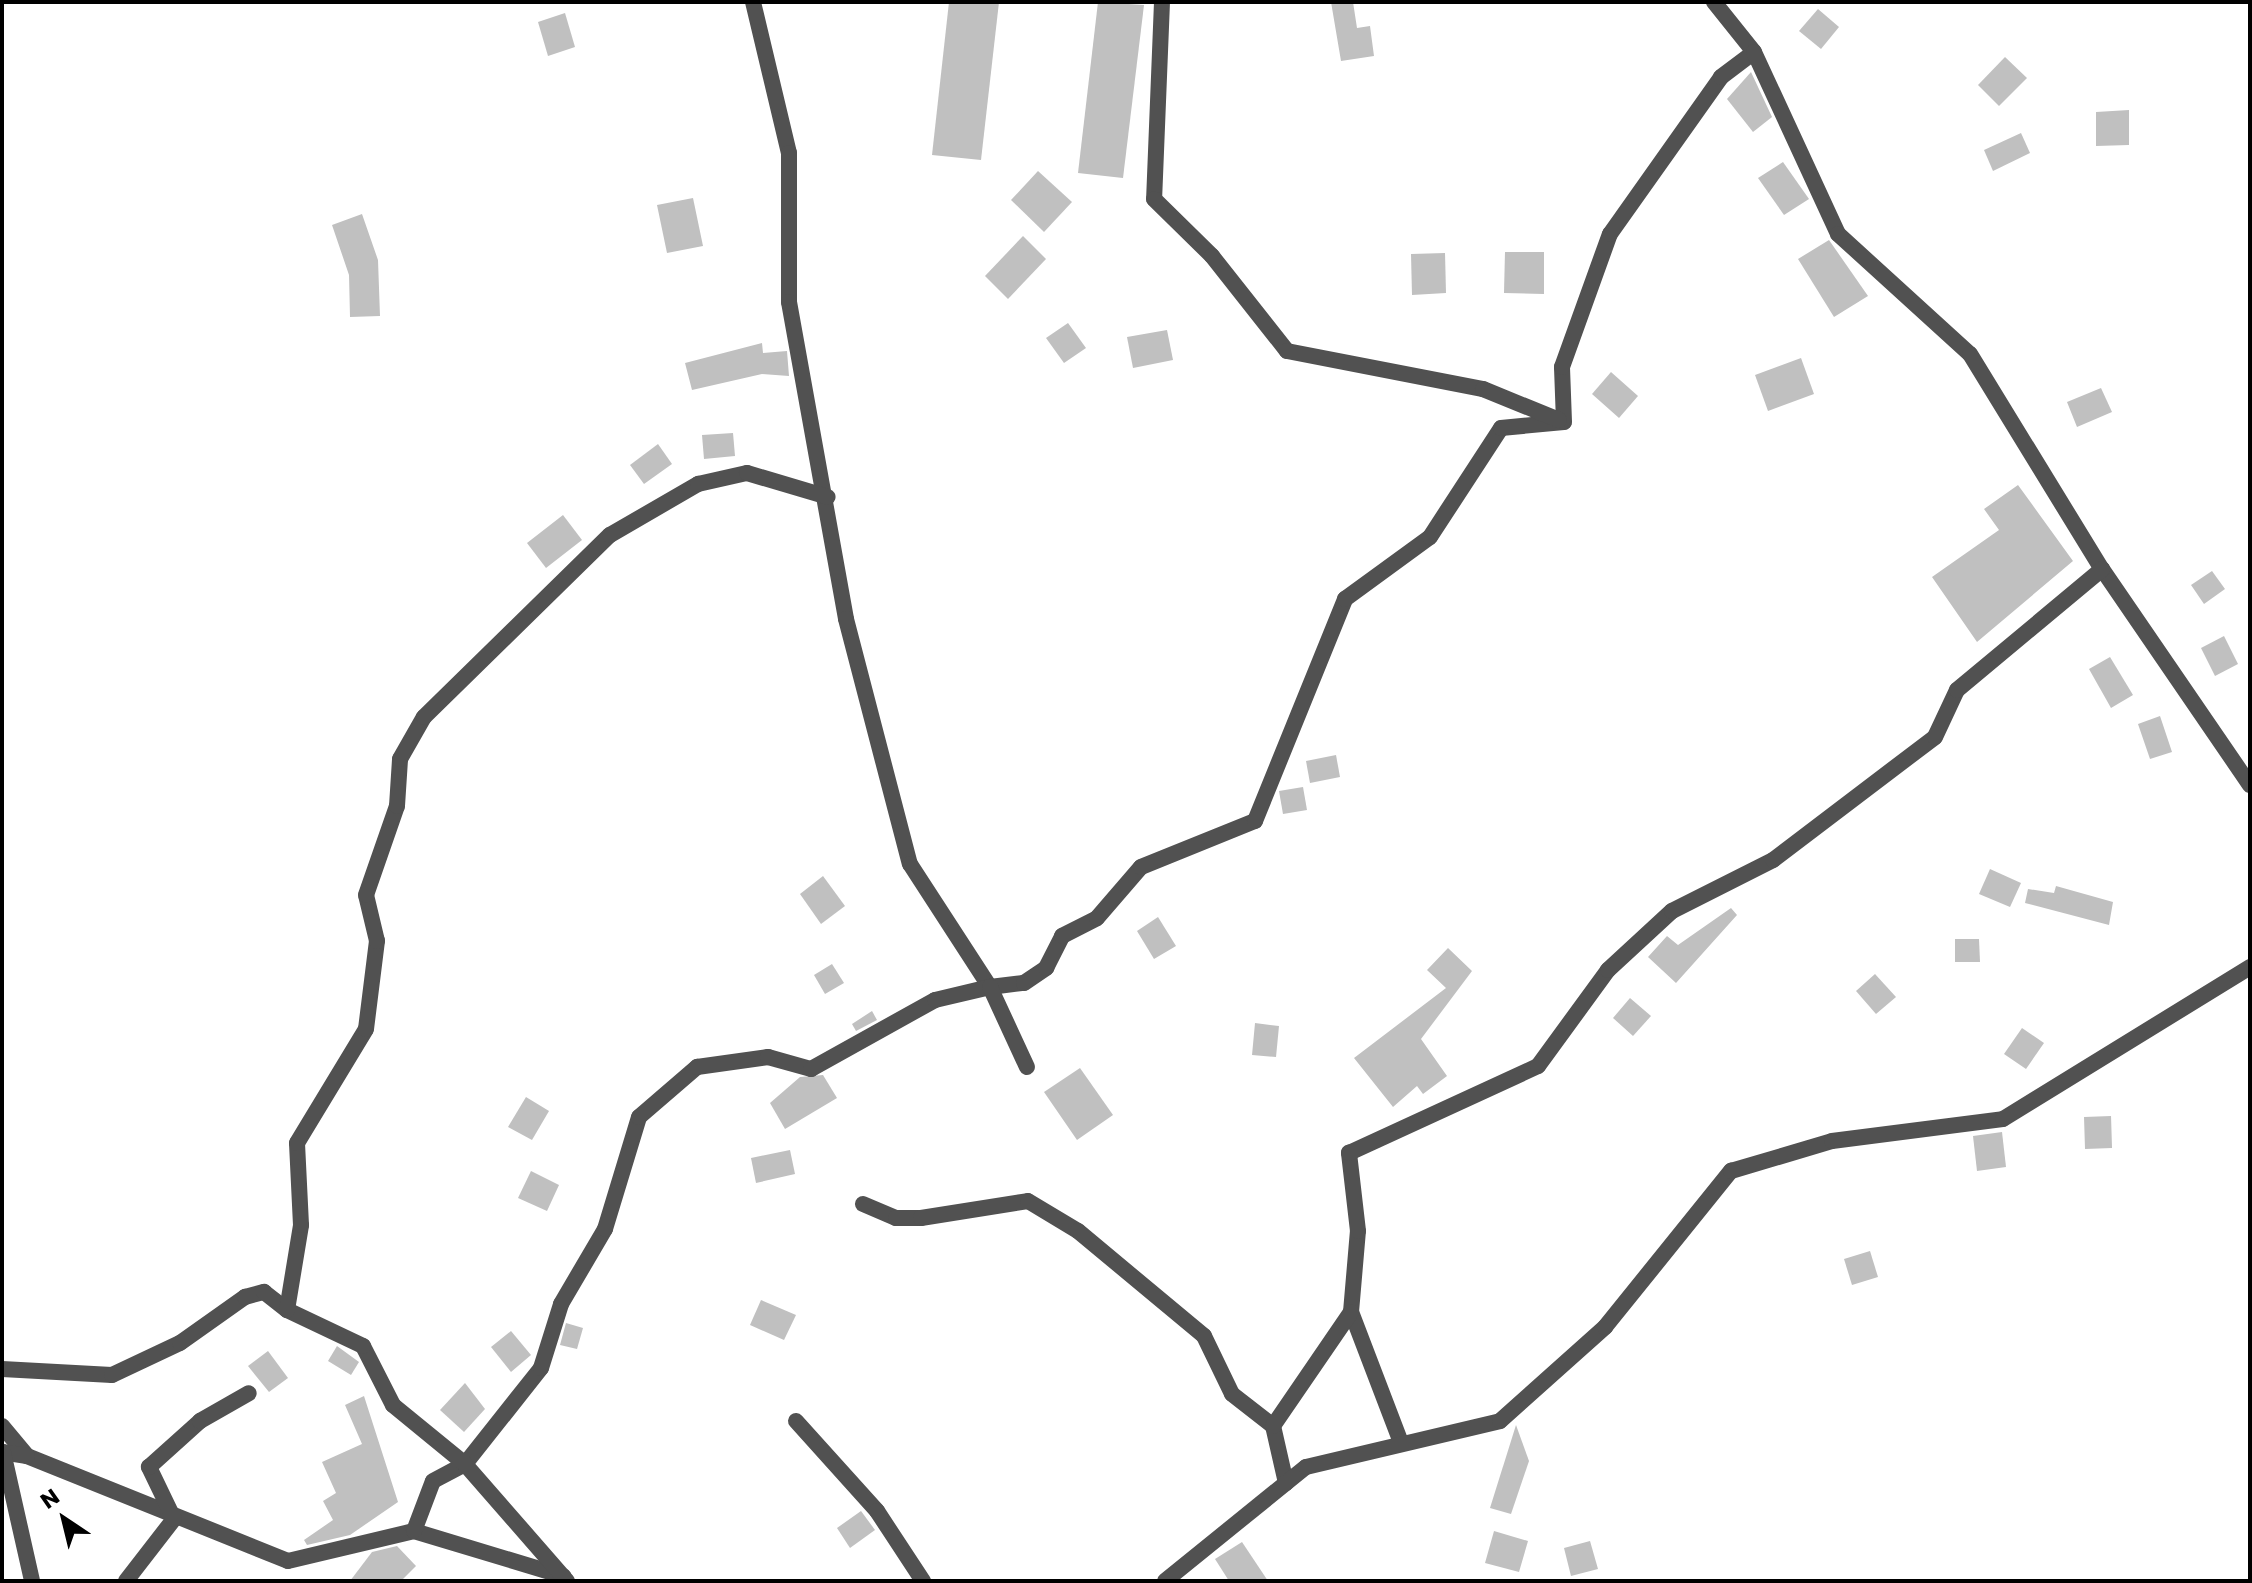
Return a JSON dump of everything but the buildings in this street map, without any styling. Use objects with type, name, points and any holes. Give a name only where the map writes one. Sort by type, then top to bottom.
[{"type":"street","points":[[753,2],[789,153],[789,302],[801,401],[828,497],[846,619],[910,864],[990,987],[1027,1067]]},
{"type":"street","points":[[1162,2],[1154,199],[1212,256],[1287,351],[1483,389],[1564,422]]},
{"type":"street","points":[[1714,2],[1754,52],[1838,234],[1970,354],[2102,569],[2250,785]]},
{"type":"street","points":[[1564,422],[1562,367],[1610,234],[1721,77],[1754,52]]},
{"type":"street","points":[[414,1531],[433,1481],[465,1464],[541,1368],[561,1304],[605,1229],[639,1117],[697,1067],[768,1057],[811,1069],[935,1000],[990,987],[1024,983],[1046,968],[1062,936],[1097,918],[1141,867],[1255,821],[1345,599],[1430,537],[1501,428],[1564,422]]},
{"type":"street","points":[[287,1310],[301,1225],[297,1143],[366,1029],[377,941],[366,895],[397,806],[400,759],[424,717],[610,535],[698,484],[747,473],[828,497]]},
{"type":"street","points":[[1400,1440],[1351,1312],[1358,1231],[1349,1153],[1538,1066],[1608,970],[1672,911],[1773,860],[1935,737],[1957,690],[2102,569]]},
{"type":"street","points":[[1170,1580],[1306,1467],[1400,1440],[1500,1421],[1605,1327],[1731,1171],[1832,1141],[2003,1119],[2250,967]]},
{"type":"street","points":[[863,1204],[896,1218],[921,1218],[1028,1201],[1078,1231],[1204,1336],[1232,1394],[1273,1426],[1286,1483]]},
{"type":"street","points":[[2,1369],[112,1375],[180,1343],[245,1297],[264,1292],[287,1310],[363,1346],[393,1405],[465,1464],[569,1580]]},
{"type":"street","points":[[1273,1426],[1351,1312]]},
{"type":"street","points":[[174,1519],[149,1467],[200,1421],[249,1393]]},
{"type":"street","points":[[796,1421],[877,1511],[923,1581]]},
{"type":"street","points":[[2,1426],[27,1456]]},
{"type":"street","points":[[32,1581],[3,1452],[27,1456],[174,1519],[288,1561],[414,1531],[569,1580]]},
{"type":"street","points":[[126,1581],[174,1519]]}]
